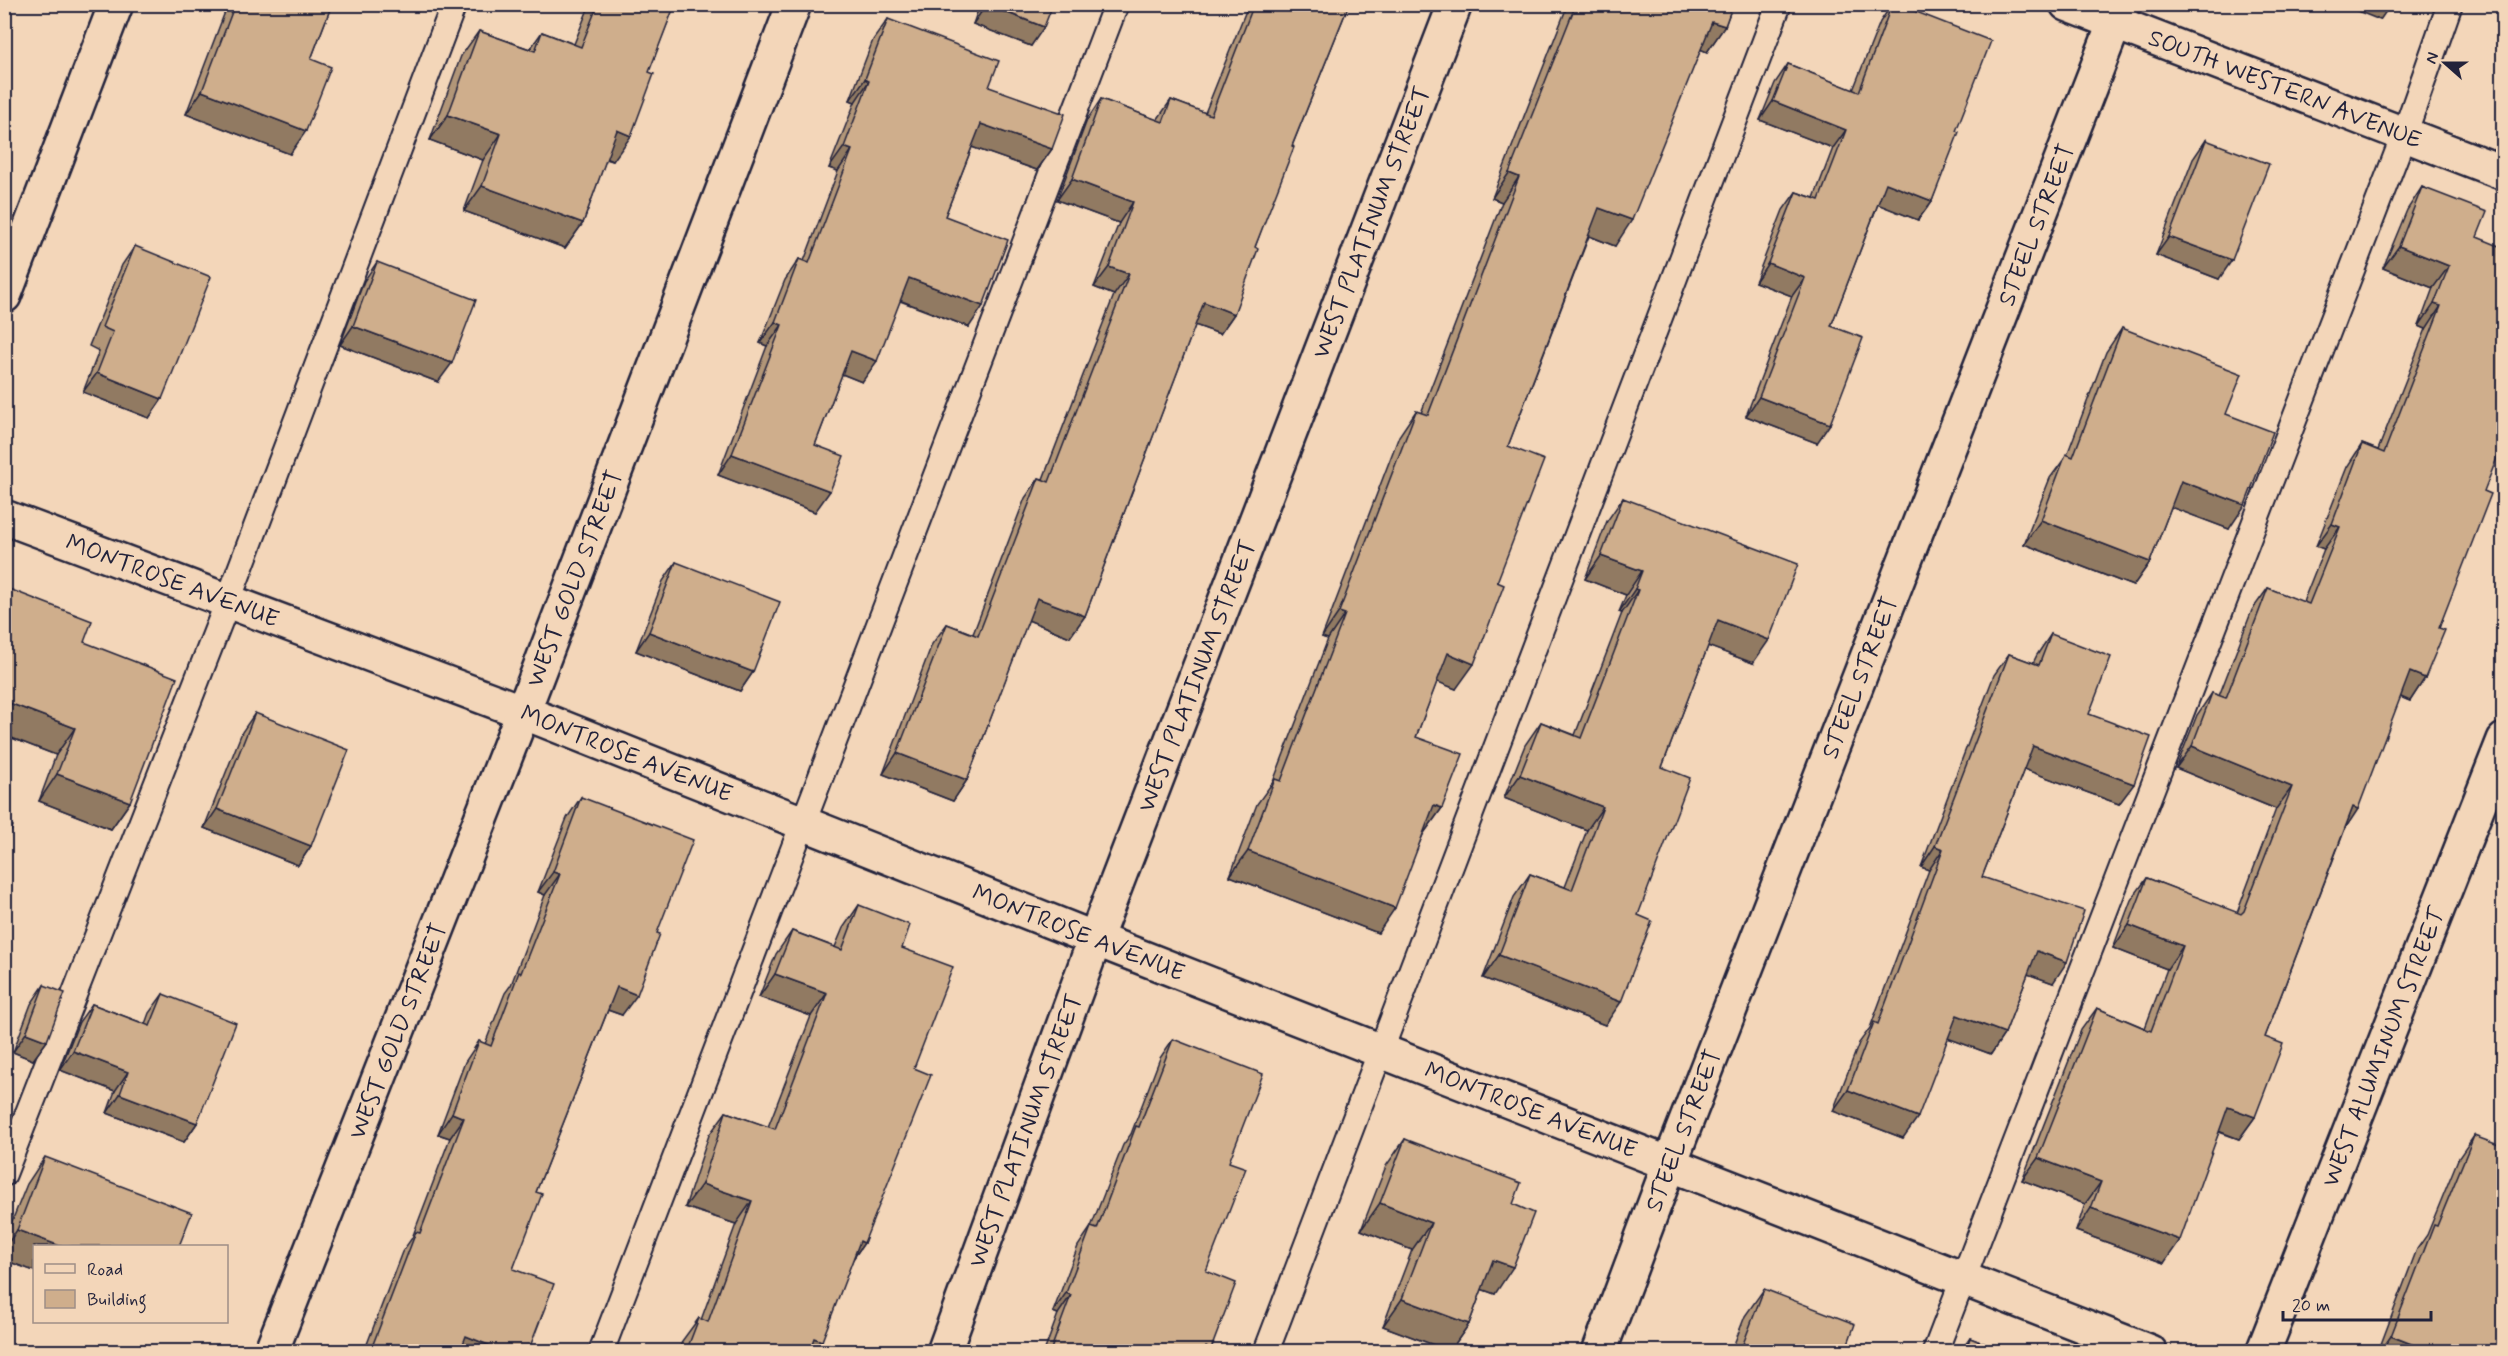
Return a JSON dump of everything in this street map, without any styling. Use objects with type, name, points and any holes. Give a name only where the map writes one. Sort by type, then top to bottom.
[{"type":"street","points":[[4,296],[116,4]]},
{"type":"street","name":"WEST GOLD STREET","points":[[271,1352],[523,712],[794,4]]},
{"type":"street","name":"WEST PLATINUM STREET","points":[[944,1352],[1095,939],[1455,4]]},
{"type":"street","name":"SOUTH WESTERN AVENUE","points":[[2067,4],[2118,14],[2404,135],[2504,173]]},
{"type":"street","name":"STEEL STREET","points":[[1599,1352],[1670,1163],[2118,14]]},
{"type":"street","name":"MONTROSE AVENUE","points":[[4,517],[523,712],[1095,939],[2150,1352]]},
{"type":"street","name":"WEST ALUMINUM STREET","points":[[2263,1352],[2504,740]]},
{"type":"lane","points":[[4,1174],[228,601],[454,4]]},
{"type":"lane","points":[[601,1352],[1116,4]]},
{"type":"lane","points":[[1266,1352],[1779,4]]},
{"type":"lane","points":[[1935,1352],[2404,135],[2450,4]]},
{"type":"building","points":[[235,4],[332,4],[311,59],[331,67],[306,131],[202,91]]},
{"type":"building","points":[[598,4],[675,4],[649,72],[654,74],[631,136],[617,130],[583,223],[482,186],[501,134],[448,115],[479,31],[535,51],[542,32],[581,47]]},
{"type":"building","points":[[986,4],[1053,4],[1044,27]]},
{"type":"building","points":[[1254,4],[1349,4],[1292,146],[1294,147],[1255,247],[1258,249],[1234,314],[1204,302],[1085,616],[1037,598],[967,780],[897,753],[947,624],[978,636],[1039,478],[1049,482],[1129,274],[1109,267],[1133,202],[1072,179],[1101,99],[1163,122],[1171,100],[1211,115]]},
{"type":"building","points":[[1576,4],[1733,4],[1725,26],[1712,22],[1632,220],[1599,208],[1508,446],[1544,460],[1497,582],[1504,585],[1474,664],[1448,653],[1416,737],[1463,754],[1442,808],[1434,805],[1395,908],[1248,851],[1275,779],[1281,781],[1345,614],[1339,612],[1416,411],[1428,415],[1519,177],[1509,173]]},
{"type":"building","points":[[1892,4],[1991,41],[1932,201],[1886,183],[1831,326],[1863,338],[1830,424],[1759,397],[1805,278],[1768,263],[1796,192],[1819,200],[1846,130],[1773,101],[1788,64],[1859,92]]},
{"type":"building","points":[[888,19],[999,61],[989,87],[1065,114],[1052,149],[981,124],[945,216],[1008,240],[983,306],[909,278],[877,361],[851,351],[815,445],[844,456],[830,491],[732,454],[782,325],[775,322],[799,259],[809,263],[852,150],[844,147],[869,81],[865,79]]},
{"type":"building","points":[[2206,140],[2269,164],[2232,260],[2169,237]]},
{"type":"building","points":[[2422,187],[2487,212],[2477,237],[2504,248],[2504,440],[2484,491],[2491,494],[2439,628],[2445,630],[2425,678],[2410,672],[2358,809],[2353,807],[2265,1037],[2283,1044],[2255,1117],[2228,1107],[2180,1240],[2091,1208],[2101,1182],[2038,1158],[2097,1008],[2151,1031],[2183,946],[2129,925],[2147,878],[2241,914],[2244,911],[2292,787],[2192,746],[2212,693],[2226,698],[2268,588],[2309,604],[2340,527],[2332,524],[2362,444],[2384,453],[2441,306],[2434,304],[2449,266],[2399,246]]},
{"type":"building","points":[[135,246],[211,277],[162,399],[97,373],[113,332],[102,327]]},
{"type":"building","points":[[377,262],[476,300],[452,363],[353,326]]},
{"type":"building","points":[[2122,328],[2242,374],[2226,414],[2273,432],[2245,505],[2181,481],[2150,562],[2041,520],[2066,454],[2073,457]]},
{"type":"building","points":[[1623,498],[1798,564],[1769,640],[1718,620],[1662,767],[1690,778],[1638,915],[1652,921],[1621,1002],[1499,955],[1530,874],[1572,890],[1603,807],[1520,775],[1541,722],[1581,738],[1638,590],[1635,589],[1642,571],[1601,556]]},
{"type":"building","points":[[676,562],[780,602],[753,672],[649,632]]},
{"type":"building","points":[[4,587],[92,621],[84,642],[177,678],[130,802],[57,774],[75,728],[4,701]]},
{"type":"building","points":[[2051,634],[2111,657],[2089,714],[2151,737],[2134,784],[2033,746],[1982,877],[2084,911],[2067,962],[2037,951],[2005,1033],[1957,1015],[1918,1117],[1848,1090],[1874,1022],[1878,1024],[1943,849],[1935,846],[2009,654],[2039,665]]},
{"type":"building","points":[[255,713],[349,750],[311,846],[217,809]]},
{"type":"building","points":[[581,797],[693,840],[657,933],[660,934],[637,995],[617,987],[536,1192],[542,1194],[513,1269],[554,1284],[528,1352],[506,1352],[466,1336],[460,1352],[370,1352],[416,1232],[420,1233],[464,1118],[452,1113],[479,1041],[491,1046],[560,874],[553,872]]},
{"type":"building","points":[[4,823],[13,826],[4,848]]},
{"type":"building","points":[[859,905],[910,925],[902,948],[953,967],[914,1068],[931,1075],[864,1243],[860,1241],[822,1341],[814,1338],[809,1352],[686,1352],[699,1318],[708,1322],[752,1201],[702,1184],[726,1112],[775,1129],[827,993],[775,974],[792,931],[842,950]]},
{"type":"building","points":[[44,985],[65,993],[47,1041],[26,1033]]},
{"type":"building","points":[[163,994],[236,1023],[197,1123],[120,1094],[128,1072],[73,1051],[92,1004],[150,1026]]},
{"type":"building","points":[[1173,1039],[1263,1074],[1229,1162],[1246,1168],[1206,1271],[1236,1283],[1211,1349],[1206,1347],[1204,1352],[1050,1352],[1071,1295],[1066,1293],[1091,1227],[1097,1229],[1136,1126],[1139,1127]]},
{"type":"building","points":[[2474,1136],[2504,1147],[2504,1352],[2432,1352],[2391,1336],[2434,1225],[2437,1226]]},
{"type":"building","points":[[1405,1139],[1521,1183],[1513,1204],[1534,1213],[1513,1267],[1493,1260],[1469,1324],[1402,1299],[1431,1223],[1380,1203]]},
{"type":"building","points":[[45,1157],[192,1213],[179,1245],[57,1245],[17,1230]]},
{"type":"building","points":[[1764,1289],[1855,1324],[1845,1352],[1740,1352]]},
{"type":"building","points":[[1970,1338],[2006,1352],[1965,1352]]}]
